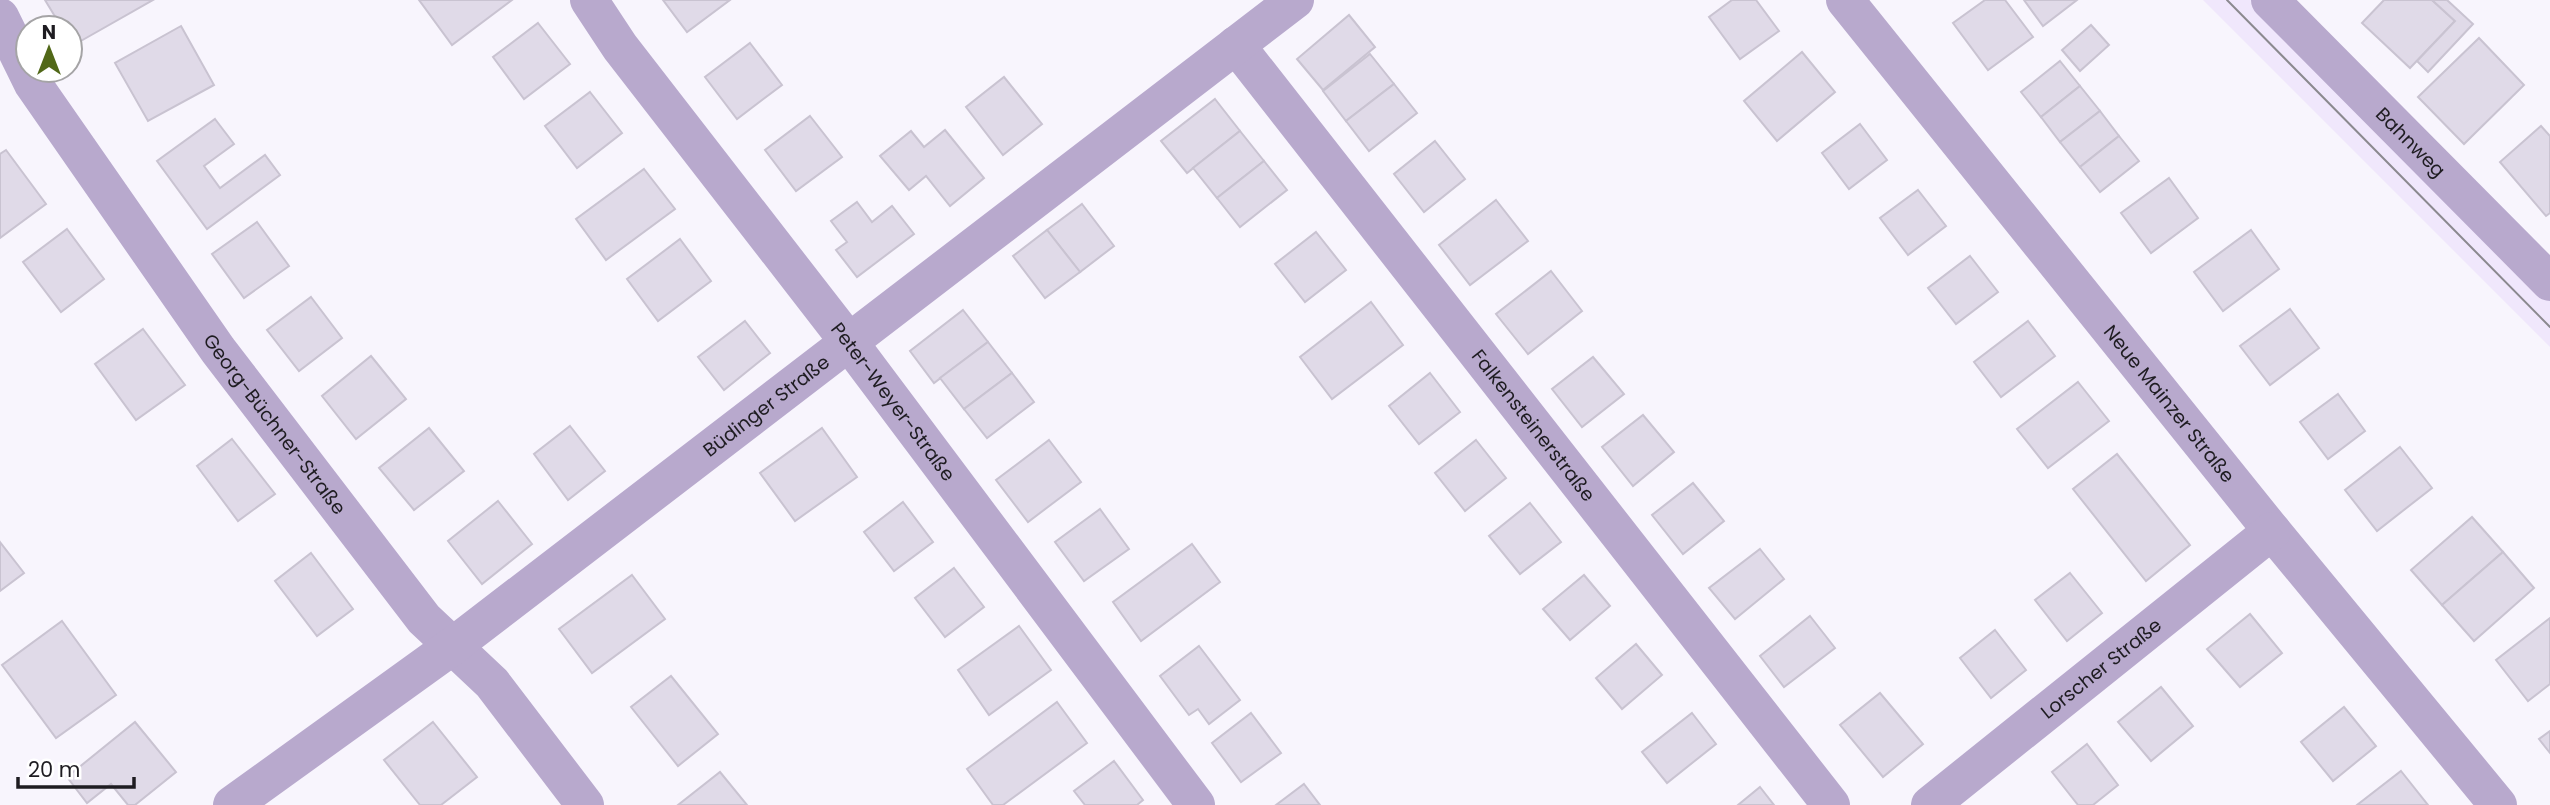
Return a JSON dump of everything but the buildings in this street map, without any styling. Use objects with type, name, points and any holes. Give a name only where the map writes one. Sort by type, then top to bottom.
[{"type":"street","name":"Peter-Weyer-Straße","points":[[589,0],[620,47],[848,341],[1196,805]]},
{"type":"street","name":"Neue Mainzer Straße","points":[[1845,0],[2272,531],[2498,805]]},
{"type":"street","name":"Bahnweg","points":[[2270,0],[2550,282]]},
{"type":"street","name":"Büdinger Straße","points":[[232,805],[454,645],[1289,2]]},
{"type":"street","name":"Georg-Büchner-Straße","points":[[0,17],[33,84],[218,350],[424,619],[492,683],[585,805]]},
{"type":"street","name":"Falkensteinerstraße","points":[[1236,45],[1831,805]]},
{"type":"street","name":"Lorscher Straße","points":[[1930,805],[2272,531]]},
{"type":"shaded area","points":[[2203,0],[2251,0],[2269,17],[2550,301],[2550,347]]},
{"type":"tram line","points":[[2227,0],[2550,327]]}]
